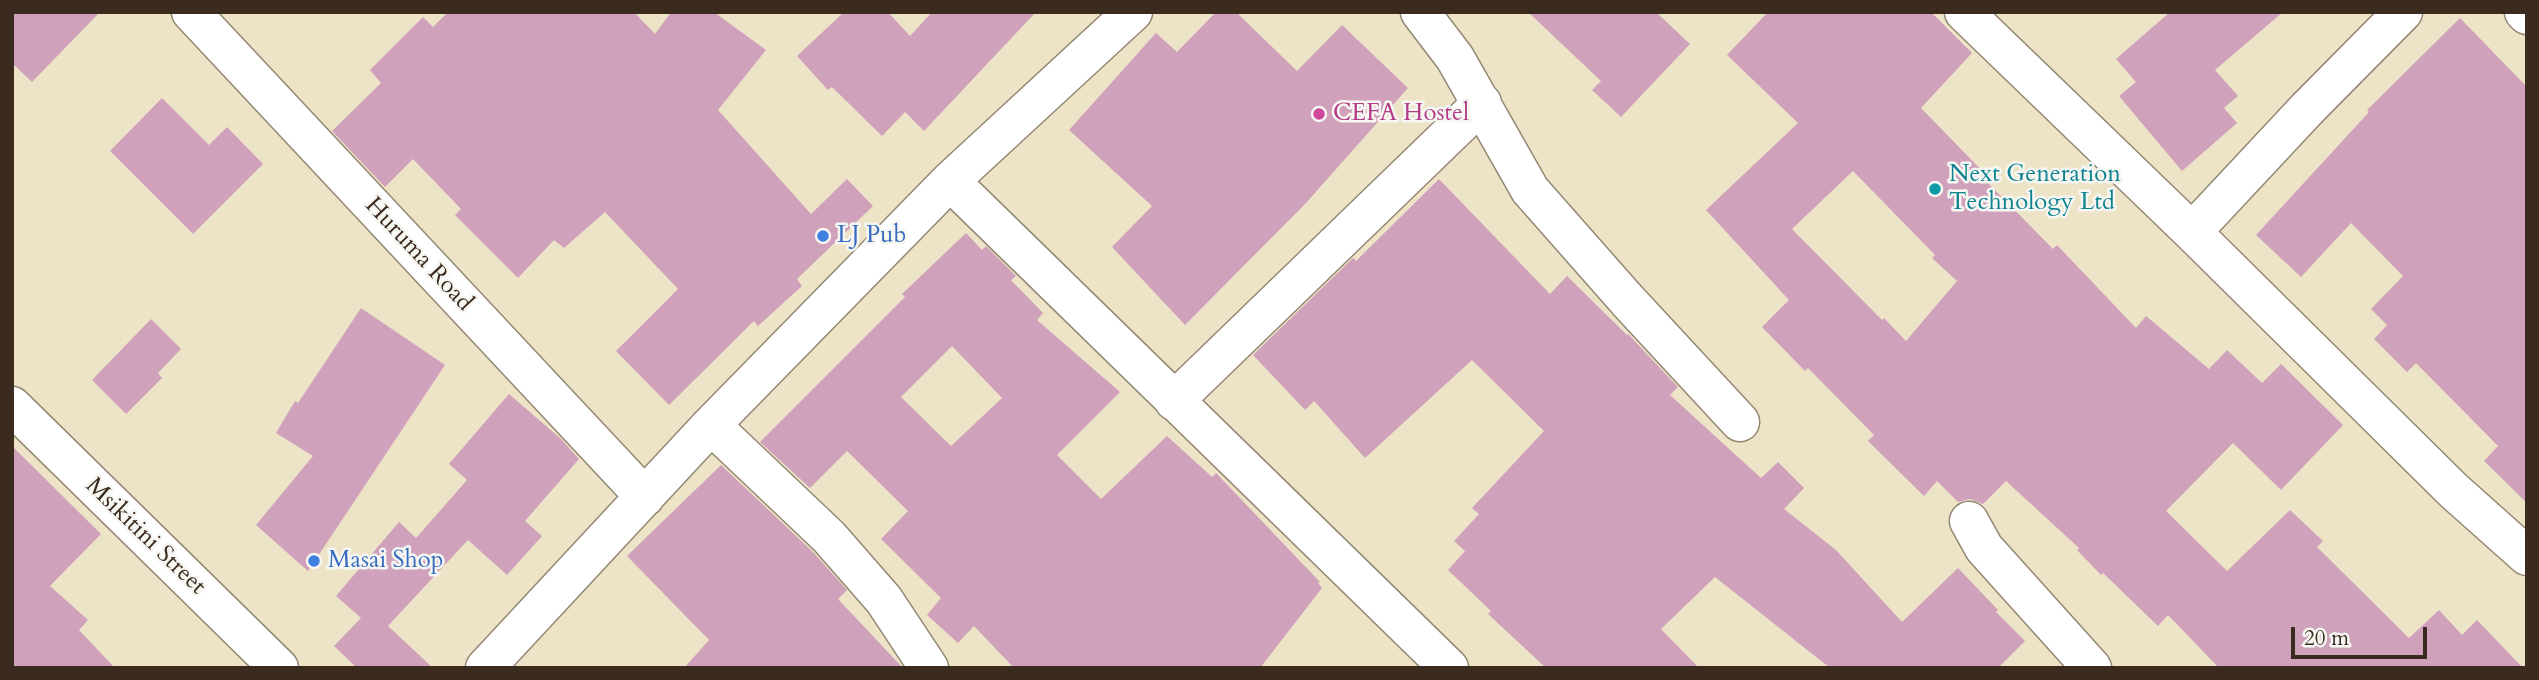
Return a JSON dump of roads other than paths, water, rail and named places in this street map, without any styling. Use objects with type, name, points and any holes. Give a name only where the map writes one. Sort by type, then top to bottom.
[{"type":"street","name":"Huruma Road","points":[[191,12],[645,497]]},
{"type":"street","points":[[485,668],[711,425],[950,181],[1133,12]]},
{"type":"street","points":[[1420,12],[1455,58],[1530,190],[1740,422]]},
{"type":"street","points":[[1964,12],[2454,491],[2527,556]]},
{"type":"street","points":[[2192,232],[2307,109],[2403,12]]},
{"type":"street","points":[[1174,401],[1482,103]]},
{"type":"street","points":[[950,181],[1449,668]]},
{"type":"street","name":"Msikitini Street","points":[[12,406],[279,668]]},
{"type":"street","points":[[711,425],[829,537],[884,600],[929,668]]},
{"type":"street","points":[[1969,521],[1984,548],[2092,668]]},
{"type":"place","name":"CEFA Hostel","points":[[1319,114]]},
{"type":"place","name":"Next Generation Technology Ltd","points":[[1935,189]]},
{"type":"place","name":"LJ Pub","points":[[823,236]]},
{"type":"place","name":"Masai Shop","points":[[314,561]]}]
